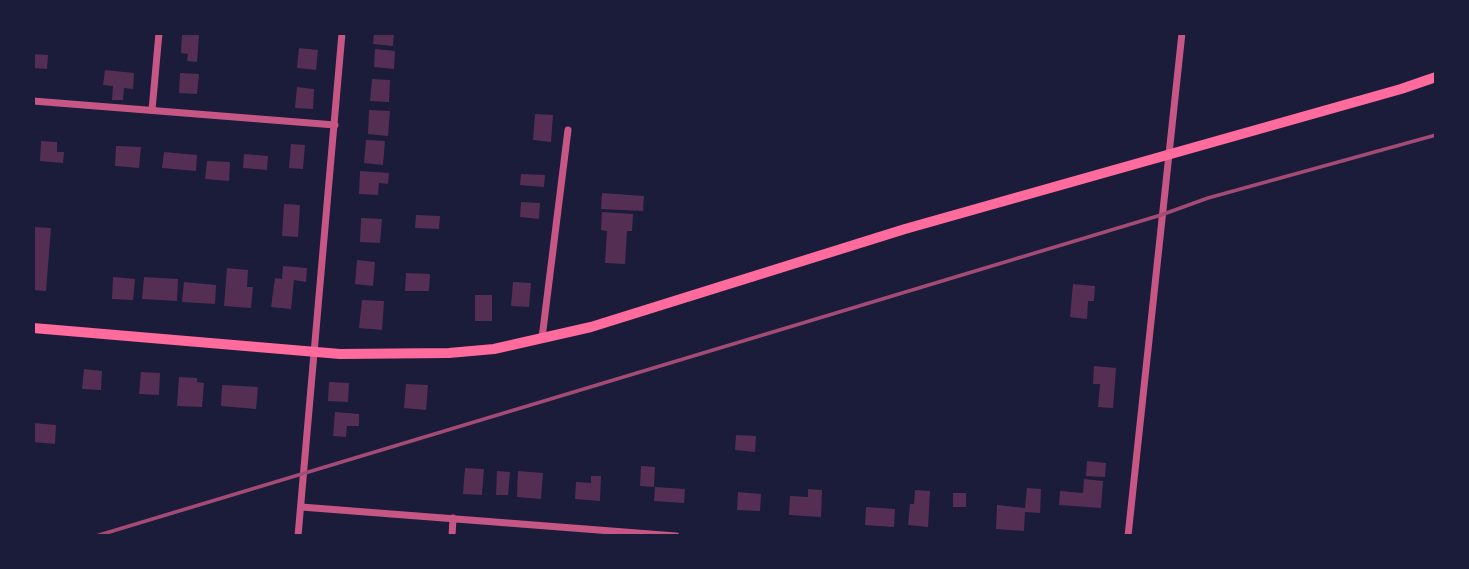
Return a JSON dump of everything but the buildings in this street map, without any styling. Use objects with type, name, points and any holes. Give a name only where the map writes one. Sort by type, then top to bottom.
[{"type":"main road","points":[[33,328],[315,353],[449,353],[495,349],[591,327],[905,229],[1436,77]]},
{"type":"street","points":[[152,110],[159,33]]},
{"type":"street","points":[[298,536],[342,33]]},
{"type":"street","points":[[1128,536],[1182,33]]},
{"type":"street","points":[[33,102],[335,125]]},
{"type":"street","points":[[542,338],[568,130]]},
{"type":"street","points":[[301,506],[676,536]]},
{"type":"street","points":[[452,536],[453,518]]},
{"type":"railway","points":[[96,536],[1161,215],[1208,198],[1436,135]]}]
